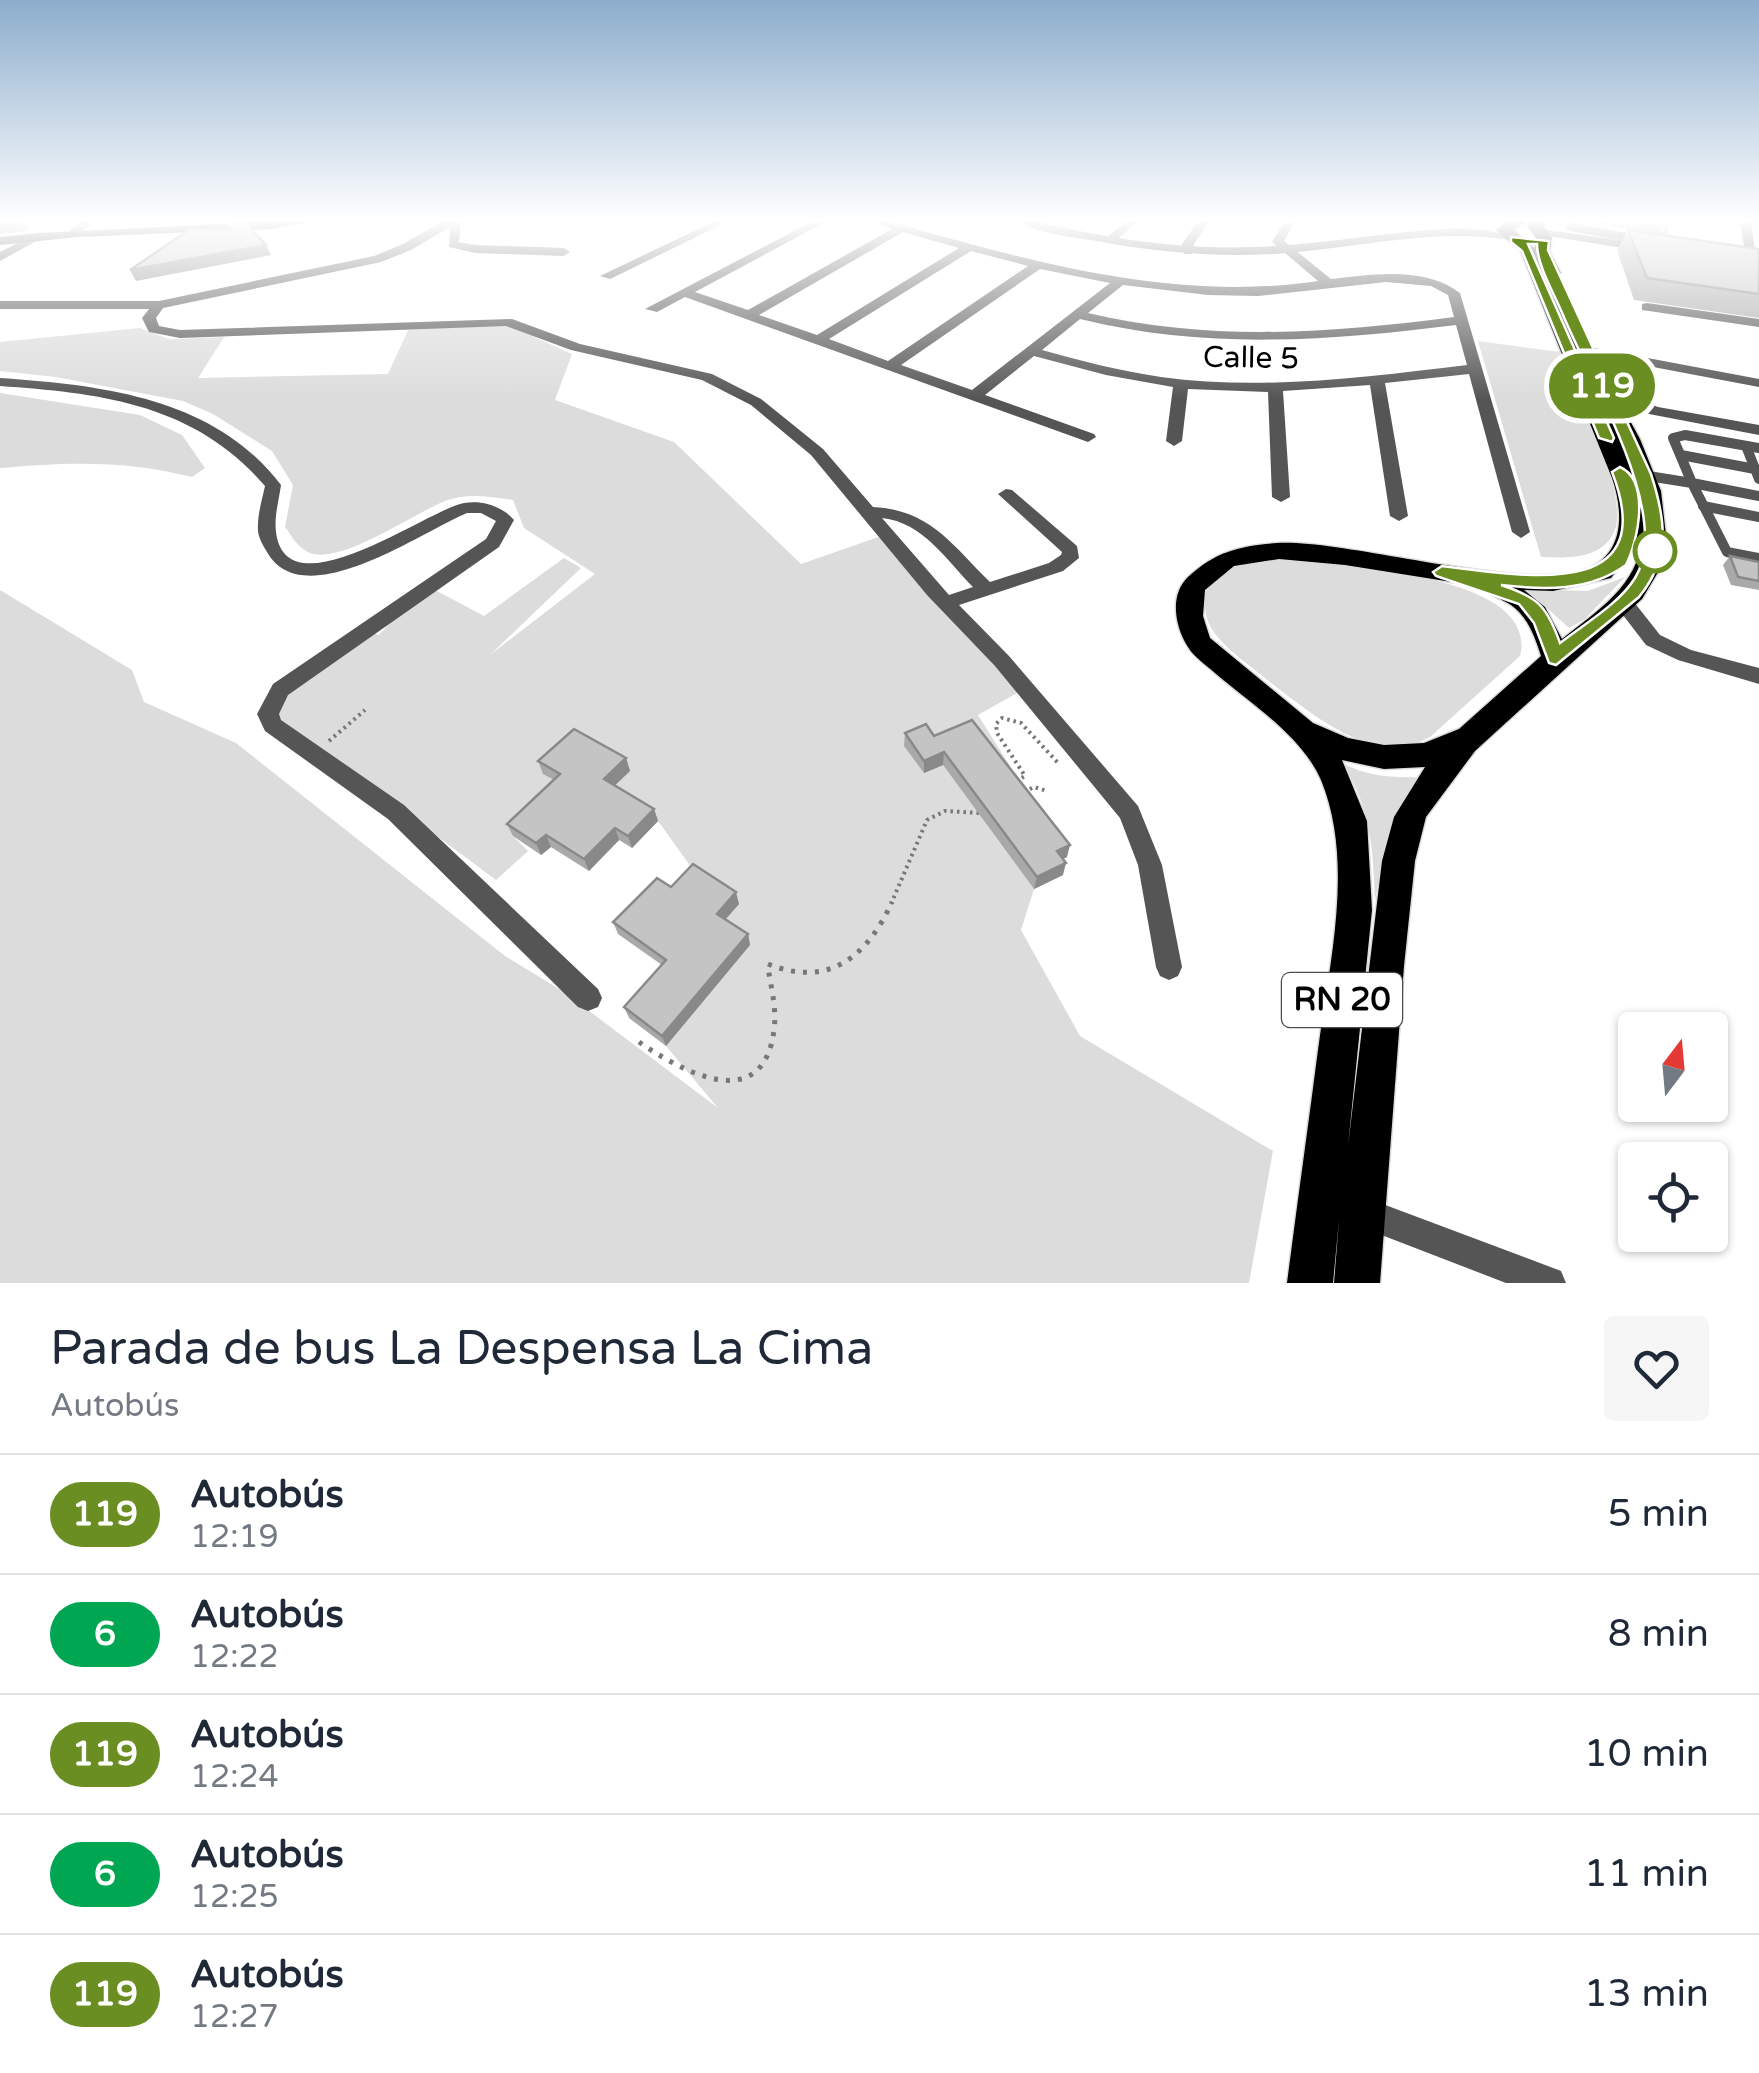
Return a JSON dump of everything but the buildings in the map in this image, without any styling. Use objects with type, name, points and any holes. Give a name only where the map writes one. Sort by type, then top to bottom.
[{"type":"highway","name":"RN 20","points":[[1310,1283],[1354,910],[1351,821],[1333,772],[1301,730],[1200,644],[1189,613],[1190,600],[1198,580],[1212,566],[1232,557],[1272,550],[1536,583],[1581,579],[1620,561],[1629,540],[1628,491],[1540,281]]},
{"type":"highway","name":"RN 20","points":[[1356,1283],[1378,1016],[1404,838],[1414,807],[1465,737],[1644,580],[1657,542],[1654,510],[1609,387],[1584,350],[1555,281]]},
{"type":"highway","points":[[1442,572],[1525,599],[1543,621],[1556,658]]},
{"type":"highway","points":[[1301,730],[1346,750],[1393,758],[1434,753],[1465,737]]},
{"type":"highway","points":[[1326,1130],[1341,1193],[1364,1213]]},
{"type":"street","points":[[0,305],[158,304],[271,281]]},
{"type":"street","points":[[652,308],[705,281]]},
{"type":"street","points":[[749,315],[809,281]]},
{"type":"street","points":[[818,340],[914,281]]},
{"type":"street","points":[[890,366],[1015,281]]},
{"type":"street","points":[[1107,281],[1258,292],[1377,281]]},
{"type":"street","points":[[1325,281],[1329,284]]},
{"type":"street","points":[[1419,281],[1434,283],[1454,294],[1521,532]]},
{"type":"street","points":[[974,396],[1118,283]]},
{"type":"street","points":[[684,292],[1088,437]]},
{"type":"street","points":[[158,304],[149,318],[154,328],[180,334],[507,322],[576,347],[707,378],[756,402],[816,452],[946,604],[1002,661],[1130,813],[1150,866],[1170,967]]},
{"type":"street","points":[[1647,307],[1759,324]]},
{"type":"street","points":[[1078,314],[1134,330],[1214,339],[1336,335],[1462,320]]},
{"type":"street","points":[[1584,350],[1759,383]]},
{"type":"street","name":"Calle 5","points":[[1032,351],[1104,372],[1181,384],[1275,388],[1474,369]]},
{"type":"street","points":[[1376,380],[1399,516]]},
{"type":"street","points":[[0,382],[47,384],[164,407],[197,423],[258,464],[273,485],[267,536],[278,556],[300,571],[334,570],[464,509],[491,509],[505,520],[493,542],[480,552],[280,690],[268,714],[273,725],[396,812],[588,998]]},
{"type":"street","points":[[1174,441],[1181,384]]},
{"type":"street","points":[[1609,387],[1654,411],[1759,430]]},
{"type":"street","points":[[1275,388],[1281,496]]},
{"type":"street","points":[[1622,426],[1629,419],[1654,411]]},
{"type":"street","points":[[946,604],[1056,567],[1070,558],[1072,550],[1006,494]]},
{"type":"street","points":[[870,512],[900,512],[920,523],[987,590]]},
{"type":"street","points":[[1623,602],[1653,640],[1685,655],[1759,676]]},
{"type":"street","points":[[1364,1213],[1549,1283]]},
{"type":"lane","points":[[1759,448],[1685,436],[1674,438],[1727,552],[1759,558]]},
{"type":"lane","points":[[1746,446],[1757,474]]},
{"type":"lane","points":[[1680,455],[1757,474]]},
{"type":"lane","points":[[1642,474],[1759,496]]},
{"type":"lane","points":[[1703,506],[1759,518]]},
{"type":"path","points":[[1565,376],[1609,387]]},
{"type":"path","points":[[314,754],[365,710]]},
{"type":"path","points":[[1012,783],[1025,776],[997,733],[996,724],[1002,718],[1022,724],[1058,764]]},
{"type":"path","points":[[1018,796],[1034,787],[1047,791]]},
{"type":"path","points":[[639,1042],[674,1066],[716,1084],[743,1080],[766,1058],[775,1023],[768,964],[800,975],[823,971],[871,945],[927,820],[934,813],[952,809],[985,814]]},
{"type":"shaded area","points":[[503,323],[572,354],[555,400],[674,442],[801,564],[887,534],[1024,689],[978,715],[1010,766],[1001,772],[943,765],[1034,889],[1021,930],[1080,1036],[1273,1151],[1249,1283],[0,1283],[0,590],[132,670],[144,702],[236,743],[505,956],[564,992],[718,1108],[666,1046],[750,945],[720,925],[738,903],[699,878],[658,821],[544,774],[565,787],[513,836],[528,851],[496,880],[277,717],[286,693],[370,632],[379,635],[398,614],[435,590],[484,616],[564,558],[581,568],[491,654],[595,574],[524,528],[513,500],[482,496],[451,499],[357,546],[320,555],[306,551],[285,527],[293,485],[272,451],[213,414],[183,401],[56,377],[0,371],[0,342],[140,328],[169,339],[224,337],[198,378],[388,374],[408,330]]},
{"type":"shaded area","points":[[1478,341],[1560,352],[1600,445],[1616,498],[1617,520],[1612,536],[1598,550],[1580,556],[1541,557]]},
{"type":"shaded area","points":[[0,393],[140,415],[182,435],[205,468],[192,477],[97,464],[0,468]]},
{"type":"shaded area","points":[[1286,559],[1388,571],[1469,591],[1499,607],[1518,628],[1520,656],[1430,737],[1408,745],[1364,741],[1322,720],[1284,693],[1228,648],[1208,621],[1206,588],[1231,567]]},
{"type":"shaded area","points":[[1625,577],[1585,619],[1569,628],[1526,589],[1588,591]]},
{"type":"shaded area","points":[[1342,763],[1380,775],[1420,777],[1396,821],[1375,900],[1365,812]]},
{"type":"bus line","name":"119","points":[[1540,281],[1606,438]]},
{"type":"bus line","name":"119","points":[[1555,281],[1642,474],[1654,510],[1657,542],[1652,562],[1633,593],[1556,658],[1543,621],[1525,599],[1442,572],[1536,583],[1567,582],[1609,568],[1620,561],[1629,540],[1630,503],[1620,472]]}]
